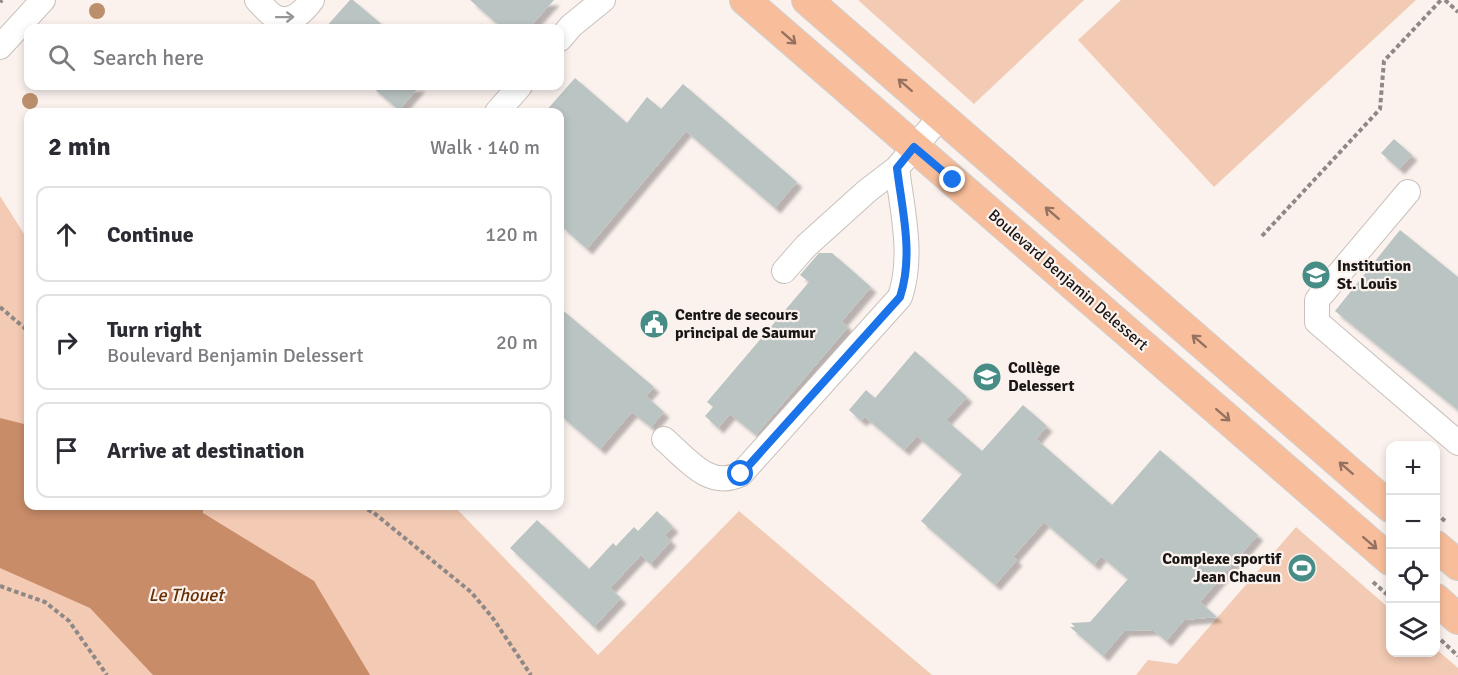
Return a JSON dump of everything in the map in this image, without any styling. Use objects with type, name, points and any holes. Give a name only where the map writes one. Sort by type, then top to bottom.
[{"type":"main road","name":"Boulevard Benjamin Delessert","points":[[745,0],[906,157],[1386,557]]},
{"type":"main road","points":[[807,0],[1386,504]]},
{"type":"main road","points":[[1439,549],[1458,565]]},
{"type":"main road","points":[[1440,603],[1458,619]]},
{"type":"lane","points":[[0,47],[43,0]]},
{"type":"lane","points":[[257,0],[275,17],[288,19],[300,15],[312,0]]},
{"type":"lane","points":[[564,34],[603,0]]},
{"type":"lane","points":[[501,108],[516,90]]},
{"type":"lane","points":[[784,271],[806,246],[906,157],[941,116]]},
{"type":"lane","points":[[664,439],[708,476],[722,480],[732,479],[741,474],[900,297],[906,280],[908,256],[906,157]]},
{"type":"lane","points":[[1408,192],[1317,300],[1317,322],[1458,443]]},
{"type":"path","points":[[1262,236],[1380,109],[1384,61],[1443,0],[1458,12]]},
{"type":"path","points":[[0,307],[24,328]]},
{"type":"path","points":[[368,510],[471,592],[492,617],[531,675]]},
{"type":"path","points":[[0,586],[45,602],[69,621],[107,675]]},
{"type":"path","points":[[1440,640],[1458,656]]},
{"type":"shaded area","points":[[858,0],[1084,0],[974,104]]},
{"type":"shaded area","points":[[1121,0],[1416,0],[1214,187],[1078,40]]},
{"type":"shaded area","points":[[0,196],[24,234],[24,510],[458,510],[598,655],[739,511],[932,675],[0,675]]},
{"type":"shaded area","name":"Complexe sportif Jean Chacun","points":[[1296,527],[1386,606],[1386,657],[1440,657],[1440,652],[1458,668],[1458,675],[1136,675],[1148,660],[1177,664]]},
{"type":"water","name":"Le Thouet","points":[[0,418],[24,424],[24,510],[203,510],[203,513],[314,581],[370,675],[153,675],[90,608],[0,568]]},
{"type":"building","points":[[350,0],[353,0],[381,24],[329,24]]},
{"type":"building","points":[[470,0],[554,0],[533,24],[497,24]]},
{"type":"building","points":[[575,78],[627,123],[647,97],[661,109],[683,84],[797,182],[775,208],[686,131],[587,249],[564,229],[564,108],[549,108]]},
{"type":"building","points":[[376,90],[416,90],[401,108],[397,108]]},
{"type":"building","points":[[1394,139],[1412,155],[1399,169],[1381,153]]},
{"type":"building","points":[[1400,230],[1458,277],[1458,410],[1335,311]]},
{"type":"building","points":[[819,253],[832,253],[871,287],[842,321],[848,327],[756,435],[730,414],[718,428],[705,416],[713,407],[707,402],[809,282],[800,275]]},
{"type":"building","points":[[564,311],[654,387],[646,396],[664,412],[651,427],[632,412],[600,449],[564,418]]},
{"type":"building","points":[[915,351],[967,397],[946,420],[982,451],[1023,405],[1047,426],[1036,439],[1112,505],[1160,450],[1258,535],[1200,602],[1217,617],[1184,620],[1166,641],[1153,630],[1124,631],[1103,656],[1070,627],[1075,627],[1071,623],[1090,622],[1128,579],[1101,556],[1094,565],[1044,522],[1013,557],[1017,560],[995,585],[921,521],[962,474],[917,436],[904,450],[865,417],[861,421],[849,410],[866,390],[875,398]]},
{"type":"building","points":[[657,511],[673,527],[665,535],[671,541],[650,564],[641,555],[610,588],[621,598],[594,627],[510,548],[537,520],[589,569],[613,543],[616,546],[634,527],[638,531]]},
{"type":"place","name":"Institution St. Louis","points":[[1316,275]]},
{"type":"place","name":"Centre de secours principal de Saumur","points":[[654,324]]},
{"type":"place","name":"Collège Delessert","points":[[987,377]]},
{"type":"place","name":"Complexe sportif Jean Chacun","points":[[1302,568]]},
{"type":"route","points":[[741,474],[900,297],[906,280],[908,256],[897,168],[914,147],[953,180]]}]
